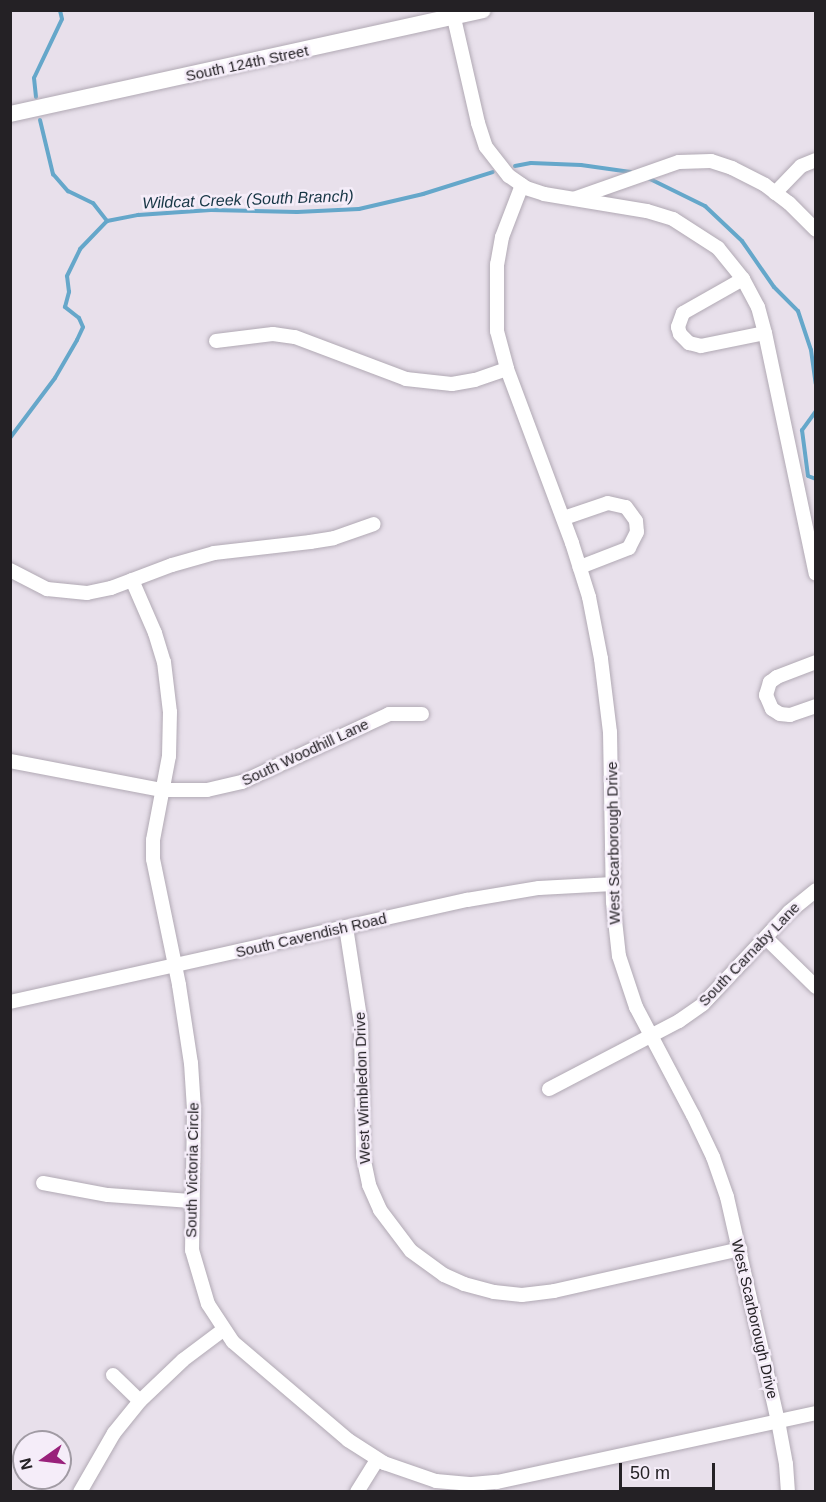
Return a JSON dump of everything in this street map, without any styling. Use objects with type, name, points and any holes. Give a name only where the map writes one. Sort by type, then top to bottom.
[{"type":"street","name":"South 124th Street","points":[[10,114],[483,10]]},
{"type":"street","points":[[454,18],[478,123],[486,147],[510,176],[522,185],[544,194],[647,211],[673,219],[718,248],[743,279],[758,307],[765,333],[816,574]]},
{"type":"street","points":[[574,198],[680,162],[699,160],[732,168],[776,193],[811,214],[816,230]]},
{"type":"street","points":[[776,193],[801,166],[816,160]]},
{"type":"street","name":"West Scarborough Drive","points":[[522,185],[502,237],[495,279],[497,331],[507,369],[564,518],[580,567],[602,660],[608,711],[614,928],[619,956],[632,996],[713,1157],[727,1197],[778,1421],[786,1464],[788,1491]]},
{"type":"street","points":[[743,279],[683,313],[678,327],[680,334],[689,343],[701,346],[765,333]]},
{"type":"street","points":[[216,341],[273,334],[295,337],[406,379],[452,384],[475,380],[507,369]]},
{"type":"street","points":[[564,518],[608,503],[626,507],[636,521],[637,532],[629,548],[580,567]]},
{"type":"street","points":[[10,570],[47,589],[76,593],[111,588],[172,565],[214,553],[310,543],[334,538],[374,524]]},
{"type":"street","name":"South Victoria Circle","points":[[132,580],[155,633],[167,682],[170,738],[153,840],[153,859],[175,966],[191,1063],[194,1110],[192,1250],[196,1271],[208,1304],[223,1330],[254,1363],[348,1440],[377,1460],[411,1474],[436,1480],[482,1484],[816,1413]]},
{"type":"street","points":[[816,663],[777,677],[770,682],[766,695],[772,710],[780,714],[790,715],[816,706]]},
{"type":"street","name":"South Woodhill Lane","points":[[10,761],[162,790],[207,790],[242,782],[389,714],[422,714]]},
{"type":"street","name":"South Cavendish Road","points":[[10,1002],[506,892],[613,884]]},
{"type":"street","name":"South Carnaby Lane","points":[[549,1089],[651,1036],[703,1004],[789,912],[816,890]]},
{"type":"street","name":"West Wimbledon Drive","points":[[346,927],[361,1024],[362,1143],[365,1166],[369,1185],[380,1210],[411,1251],[436,1270],[464,1284],[494,1292],[522,1295],[554,1291],[740,1250]]},
{"type":"street","points":[[765,938],[816,987]]},
{"type":"street","points":[[43,1183],[108,1195],[191,1201]]},
{"type":"street","points":[[80,1491],[114,1433],[140,1401],[183,1360],[223,1330]]},
{"type":"street","points":[[113,1375],[140,1401]]},
{"type":"street","points":[[357,1491],[377,1460]]},
{"type":"waterway","name":"Wildcat Creek (South Branch)","points":[[36,97],[34,78],[62,19],[60,10]]},
{"type":"waterway","name":"Wildcat Creek (South Branch)","points":[[40,120],[53,174],[68,191],[93,203],[107,221],[138,215],[211,210],[297,212],[359,209],[423,194],[493,172]]},
{"type":"waterway","name":"Wildcat Creek (South Branch)","points":[[515,166],[531,163],[581,165],[631,172]]},
{"type":"waterway","name":"Wildcat Creek (South Branch)","points":[[648,178],[705,206],[742,241],[774,287],[798,311],[811,350],[816,384]]},
{"type":"waterway","name":"Wildcat Creek (South Branch)","points":[[10,438],[55,378],[83,327],[79,318],[65,307],[69,292],[67,276],[80,249],[107,221]]},
{"type":"waterway","name":"Wildcat Creek (South Branch)","points":[[816,411],[802,430],[808,476],[816,479]]}]
